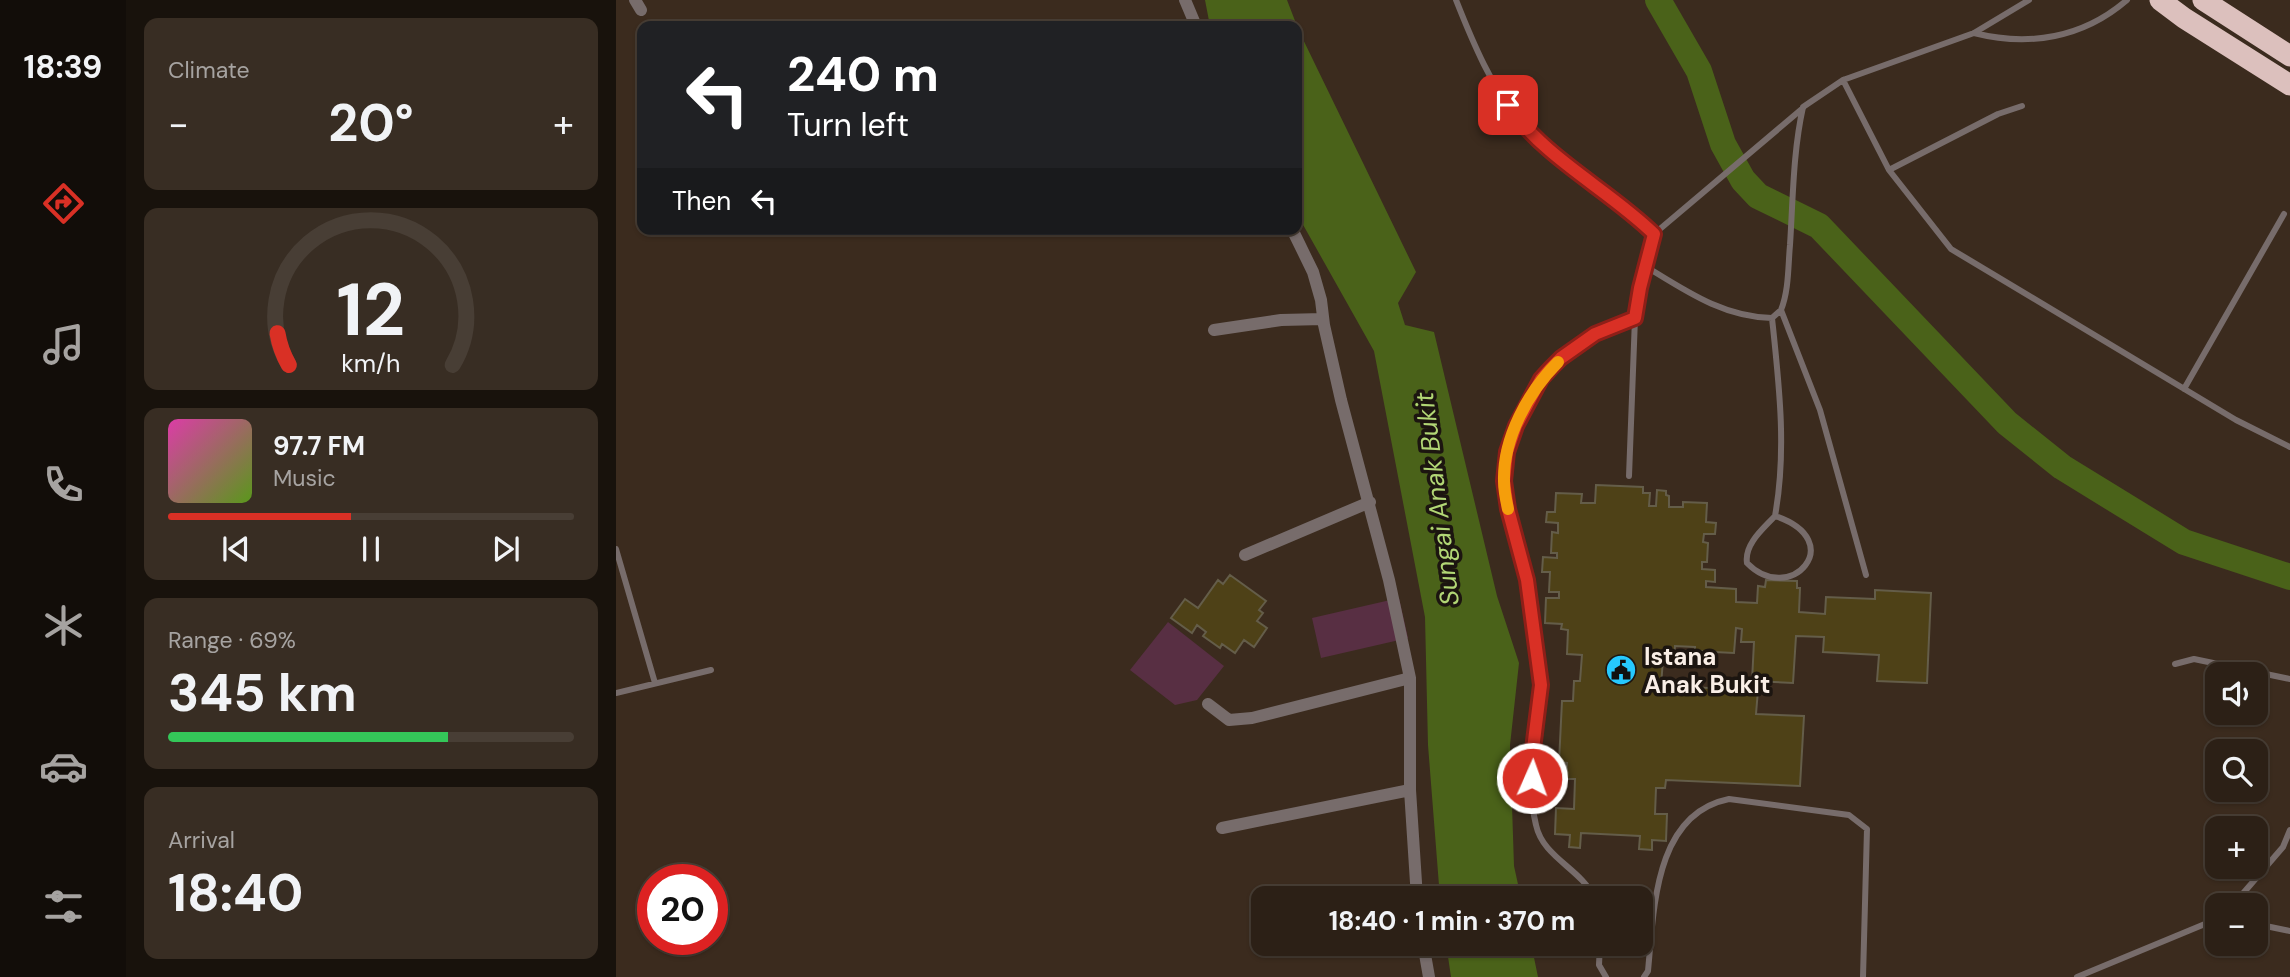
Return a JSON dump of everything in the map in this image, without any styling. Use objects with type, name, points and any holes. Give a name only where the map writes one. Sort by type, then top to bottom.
[{"type":"highway","points":[[2160,0],[2290,85]]},
{"type":"highway","points":[[2203,0],[2290,56]]},
{"type":"street","points":[[1185,0],[1194,21]]},
{"type":"street","points":[[1296,235],[1314,272],[1341,400],[1390,580],[1409,678],[1410,790],[1416,886]]},
{"type":"street","points":[[1214,330],[1281,320],[1323,319]]},
{"type":"street","points":[[1245,555],[1370,502]]},
{"type":"street","points":[[1208,704],[1229,720],[1252,718],[1409,678]]},
{"type":"street","points":[[1222,828],[1410,790]]},
{"type":"street","points":[[1425,956],[1429,977]]},
{"type":"lane","points":[[1455,0],[1471,38],[1522,126],[1629,210],[1654,234]]},
{"type":"lane","points":[[1629,476],[1635,318],[1654,234],[1803,107],[1843,80],[1974,33],[2029,0]]},
{"type":"lane","points":[[1974,33],[2004,39],[2049,38],[2093,24],[2127,0]]},
{"type":"lane","points":[[1843,80],[1889,170],[1951,249],[2236,420],[2290,447]]},
{"type":"lane","points":[[1889,170],[1998,114],[2022,106]]},
{"type":"lane","points":[[1645,265],[1701,300],[1732,313],[1772,318],[1781,310],[1786,299],[1797,132],[1803,107]]},
{"type":"lane","points":[[2184,389],[2284,214]]},
{"type":"lane","points":[[1781,310],[1821,410],[1866,575]]},
{"type":"lane","points":[[1588,886],[1555,857],[1536,827],[1532,799],[1532,757],[1541,685],[1527,580],[1508,509],[1504,481],[1507,452],[1516,426],[1541,379],[1561,358],[1595,334],[1635,318]]},
{"type":"lane","points":[[1772,318],[1782,416],[1779,495],[1776,516],[1749,548],[1746,556],[1747,563],[1763,575],[1793,576],[1800,573],[1807,564],[1811,550],[1808,536],[1798,525],[1776,516]]},
{"type":"lane","points":[[616,549],[656,683]]},
{"type":"lane","points":[[2175,664],[2194,659],[2290,679]]},
{"type":"lane","points":[[616,693],[711,670]]},
{"type":"lane","points":[[1644,977],[1648,971],[1655,910],[1666,853],[1685,822],[1718,801],[1728,799],[1849,815],[1867,829],[1863,977]]},
{"type":"lane","points":[[2244,893],[2286,847],[2290,830]]},
{"type":"lane","points":[[2077,977],[2205,924]]},
{"type":"lane","points":[[2268,926],[2290,931]]},
{"type":"lane","points":[[1599,956],[1599,965],[1606,977]]},
{"type":"shaded area","points":[[1399,598],[1408,638],[1321,658],[1312,618]]},
{"type":"shaded area","points":[[1168,622],[1224,666],[1197,700],[1175,705],[1130,670]]},
{"type":"water","points":[[1205,0],[1287,0],[1295,21],[1209,21]]},
{"type":"water","name":"Sungai Anak Bukit","points":[[1302,37],[1416,272],[1398,303],[1405,325],[1434,332],[1497,596],[1519,663],[1510,745],[1514,866],[1518,886],[1439,886],[1428,745],[1425,617],[1374,351],[1302,223]]},
{"type":"water","points":[[1448,956],[1534,956],[1538,977],[1451,977]]},
{"type":"building","name":"Istana Anak Bukit","points":[[1596,485],[1643,487],[1643,493],[1650,493],[1649,506],[1656,506],[1657,490],[1666,491],[1669,507],[1683,507],[1683,502],[1707,503],[1706,522],[1716,523],[1715,534],[1704,534],[1703,542],[1708,543],[1707,562],[1702,562],[1702,569],[1715,570],[1715,582],[1706,581],[1706,587],[1736,589],[1736,602],[1757,603],[1758,586],[1765,587],[1766,580],[1797,581],[1797,588],[1800,588],[1799,612],[1825,614],[1826,597],[1875,599],[1875,590],[1931,593],[1927,683],[1877,681],[1879,655],[1823,652],[1824,637],[1796,636],[1793,683],[1752,681],[1754,642],[1741,642],[1742,629],[1736,628],[1734,653],[1695,651],[1695,647],[1675,646],[1674,659],[1663,659],[1661,686],[1758,690],[1756,714],[1804,716],[1800,786],[1666,780],[1665,788],[1656,788],[1655,814],[1667,814],[1666,841],[1652,840],[1652,850],[1639,849],[1640,836],[1581,833],[1580,848],[1569,847],[1570,835],[1555,834],[1556,808],[1574,809],[1575,779],[1566,779],[1567,763],[1559,762],[1562,701],[1573,701],[1574,681],[1580,681],[1582,655],[1567,654],[1568,630],[1561,629],[1562,624],[1545,623],[1546,598],[1559,598],[1559,592],[1549,592],[1550,572],[1542,572],[1543,557],[1557,558],[1557,553],[1551,553],[1552,532],[1558,533],[1558,523],[1546,522],[1547,512],[1555,512],[1556,493],[1582,494],[1581,503],[1595,503]]},
{"type":"building","points":[[1230,575],[1266,601],[1259,610],[1263,613],[1257,621],[1267,628],[1254,647],[1244,640],[1235,653],[1222,644],[1220,648],[1203,636],[1206,632],[1197,625],[1192,633],[1171,618],[1185,599],[1198,608],[1218,580],[1223,584]]},
{"type":"waterway","points":[[1658,0],[1699,71],[1723,144],[1743,180],[1758,196],[1819,226],[2007,423],[2062,467],[2184,542],[2290,577]]},
{"type":"slow traffic","points":[[1508,509],[1504,481],[1507,452],[1516,426],[1541,379],[1558,362]]},
{"type":"place","name":"Istana Anak Bukit","points":[[1621,670]]},
{"type":"route","points":[[1508,105],[1522,126],[1629,210],[1654,234],[1635,318],[1595,334],[1551,368],[1541,379],[1516,426],[1507,452],[1504,481],[1508,509],[1527,580],[1541,685],[1532,778]]}]
